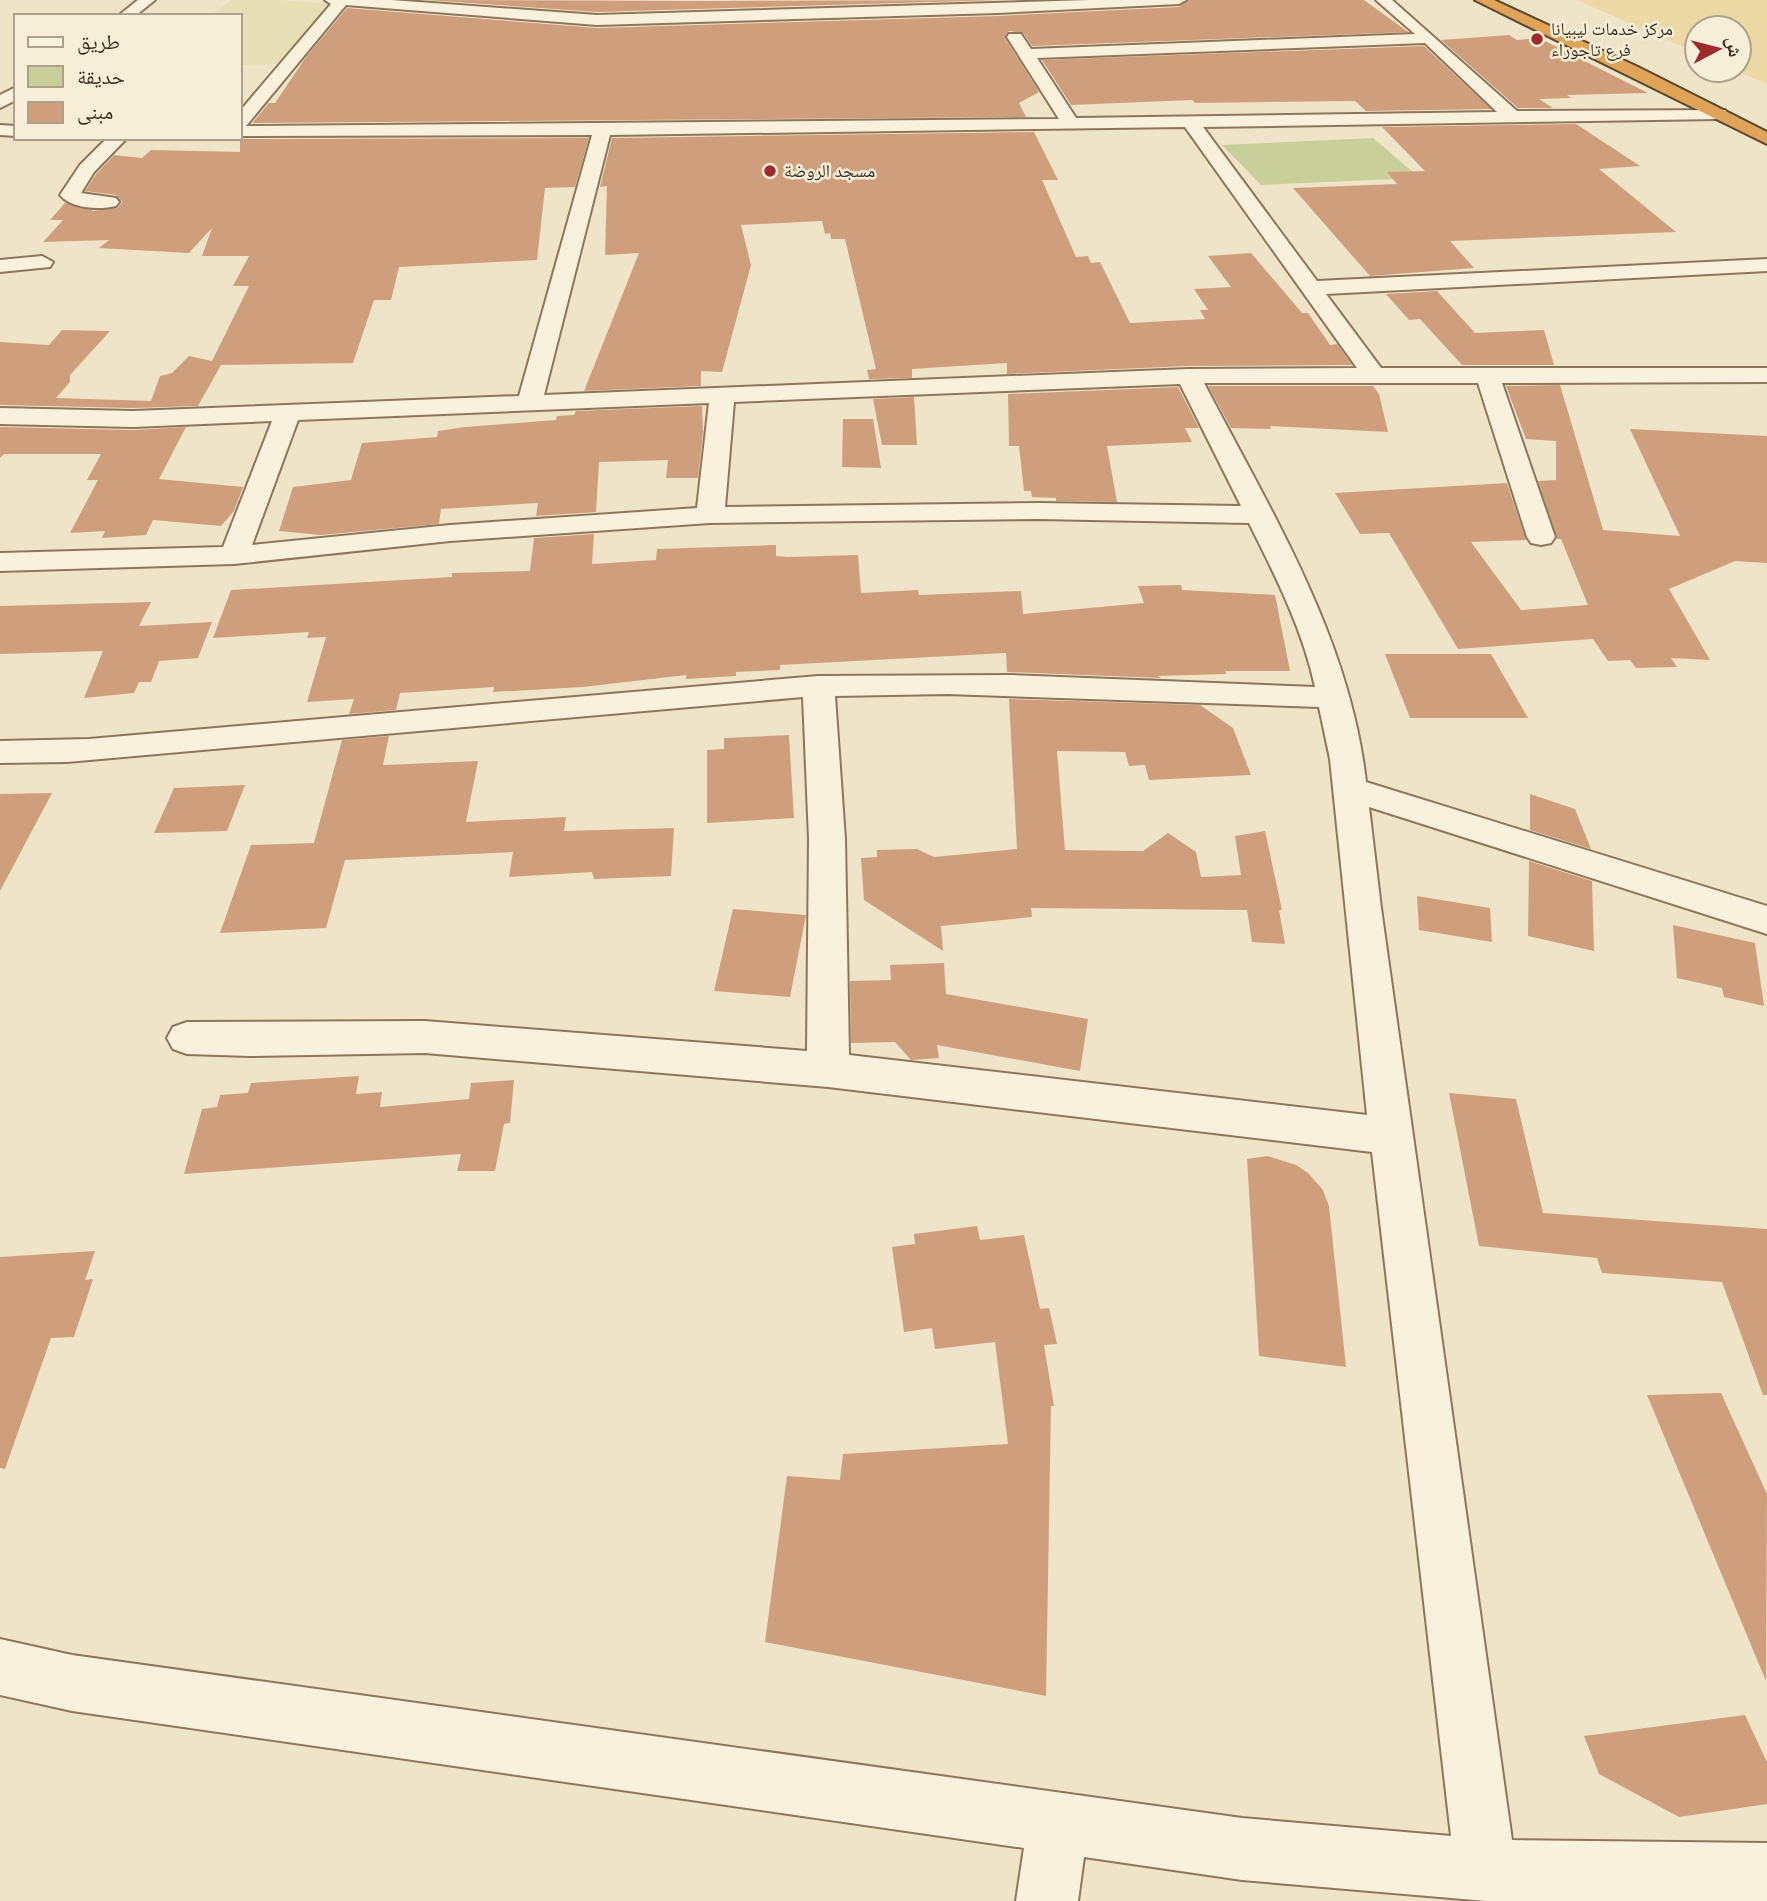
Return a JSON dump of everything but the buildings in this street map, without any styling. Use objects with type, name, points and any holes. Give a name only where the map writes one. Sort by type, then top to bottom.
[{"type":"highway","points":[[1482,0],[1767,139]]},
{"type":"street","points":[[128,14],[148,0]]},
{"type":"street","points":[[332,0],[578,20],[1179,0]]},
{"type":"street","points":[[578,20],[590,0]]},
{"type":"street","points":[[1383,0],[1429,38],[1513,117]]},
{"type":"street","points":[[242,120],[342,1]]},
{"type":"street","points":[[994,5],[1070,122]]},
{"type":"street","points":[[1027,54],[1429,38]]},
{"type":"street","points":[[242,131],[602,132],[1189,120],[1719,114]]},
{"type":"street","points":[[1189,120],[1283,246],[1309,288],[1373,374]]},
{"type":"street","points":[[530,402],[602,132]]},
{"type":"street","points":[[109,202],[79,200],[70,195],[87,169],[116,140]]},
{"type":"street","points":[[0,266],[42,262]]},
{"type":"street","points":[[1309,288],[1767,265]]},
{"type":"street","points":[[1487,374],[1541,537]]},
{"type":"street","points":[[0,416],[134,419],[1188,376],[1767,375]]},
{"type":"street","points":[[1188,376],[1294,584],[1326,665],[1347,759],[1392,1136],[1486,1870]]},
{"type":"street","points":[[710,515],[722,395]]},
{"type":"street","points":[[234,555],[288,412]]},
{"type":"street","points":[[0,562],[234,555],[450,533],[710,515],[1038,511],[1259,515]]},
{"type":"street","points":[[0,752],[64,753],[117,749],[177,740],[818,686],[1005,684],[1333,698]]},
{"type":"street","points":[[818,686],[827,839],[828,1070]]},
{"type":"street","points":[[1350,789],[1767,920]]},
{"type":"street","points":[[187,1038],[250,1040],[425,1037],[828,1070],[1392,1136]]},
{"type":"street","points":[[0,1667],[72,1683],[1242,1849],[1486,1870],[1767,1874]]},
{"type":"street","points":[[1047,1901],[1059,1822]]},
{"type":"shaded area","points":[[232,0],[331,4],[278,64],[242,65],[242,14],[212,14]]},
{"type":"green space","points":[[1373,138],[1420,178],[1261,185],[1222,145]]},
{"type":"sand","points":[[1577,0],[1767,0],[1767,84],[1753,78],[1753,14],[1683,14],[1683,47]]},
{"type":"place","name":"مركز خدمات ليبيانا فرع تاجوراء","points":[[1537,39]]},
{"type":"place","name":"مسجد الروضة","points":[[770,171]]}]
